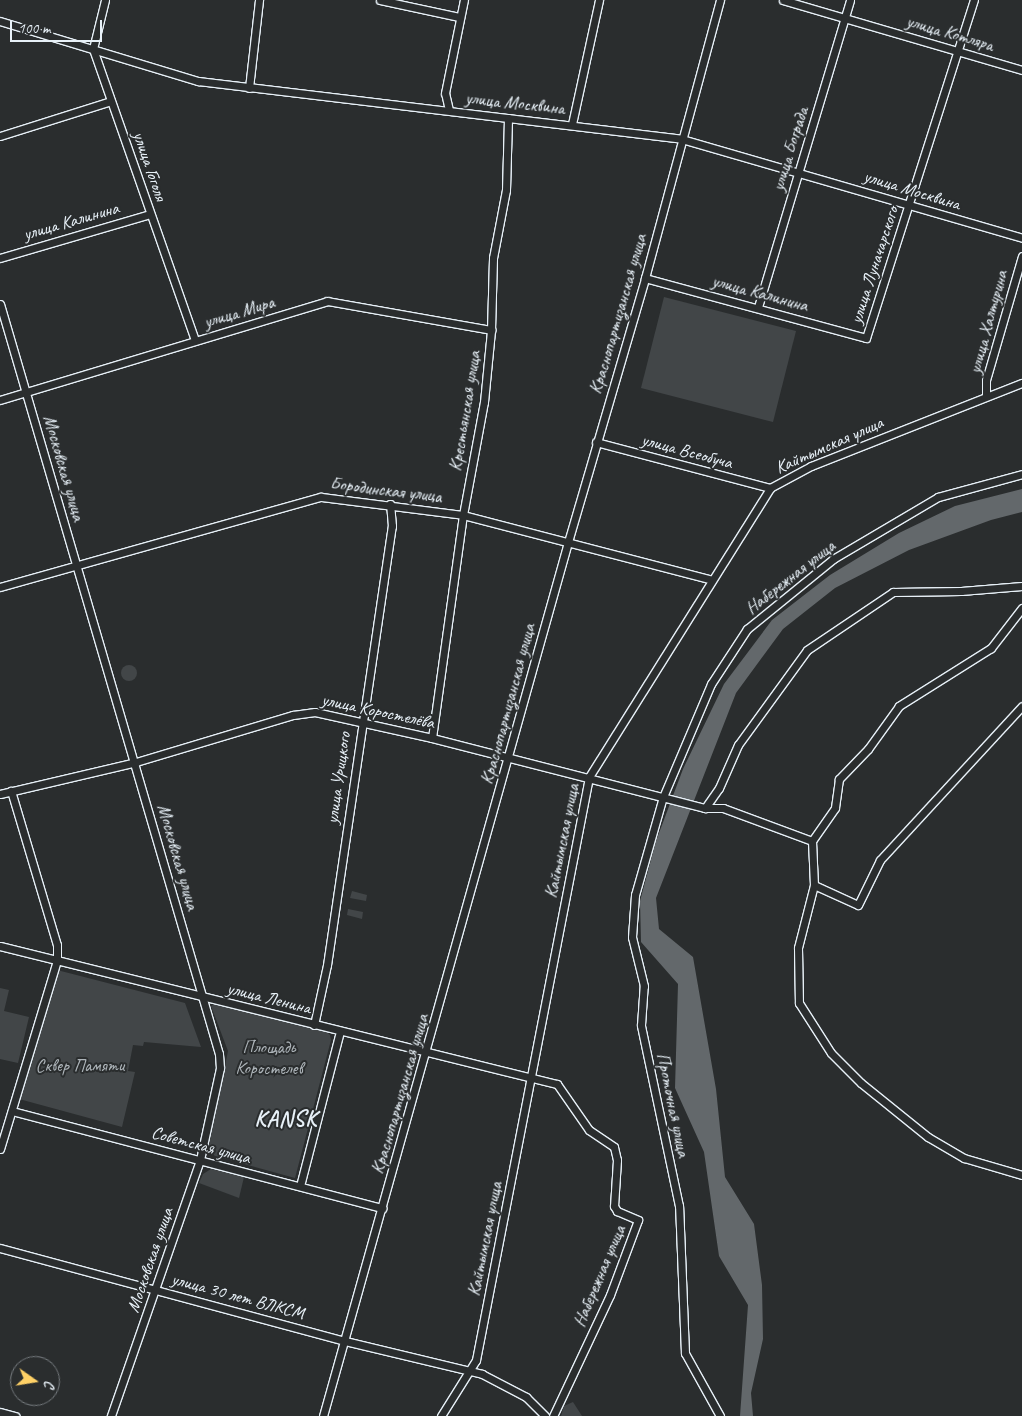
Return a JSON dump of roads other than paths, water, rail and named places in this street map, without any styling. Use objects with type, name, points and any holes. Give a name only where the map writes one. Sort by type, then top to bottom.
[{"type":"street","points":[[93,49],[105,0]]},
{"type":"street","points":[[249,88],[259,0]]},
{"type":"street","points":[[380,0],[460,17]]},
{"type":"street","points":[[449,110],[445,93],[464,0]]},
{"type":"street","points":[[572,124],[599,0]]},
{"type":"street","name":"Краснопартизанская улица","points":[[323,1416],[427,1053],[596,442],[645,278],[720,0]]},
{"type":"street","name":"улица Котляра","points":[[783,0],[1022,70]]},
{"type":"street","name":"улица Бограда","points":[[758,308],[850,0]]},
{"type":"street","name":"улица Луначарского","points":[[866,338],[974,0]]},
{"type":"street","name":"улица Москвина","points":[[0,21],[198,81],[572,124],[682,139],[799,171],[1022,238]]},
{"type":"street","name":"улица Гоголя","points":[[93,49],[195,341]]},
{"type":"street","points":[[0,136],[111,101]]},
{"type":"street","name":"Крестьянская улица","points":[[432,738],[463,515],[484,402],[492,330],[493,258],[506,190],[508,118]]},
{"type":"street","name":"улица Калинина","points":[[0,258],[150,214]]},
{"type":"street","name":"улица Халтурина","points":[[986,396],[986,380],[1022,256]]},
{"type":"street","name":"улица Калинина","points":[[645,278],[866,338]]},
{"type":"street","name":"улица Мира","points":[[0,400],[327,301],[492,330]]},
{"type":"street","name":"Московская улица","points":[[0,304],[136,762],[219,1054],[220,1068],[200,1160],[111,1416]]},
{"type":"street","name":"Кайтымская улица","points":[[441,1416],[469,1371],[480,1344],[589,777],[770,488],[811,466],[1022,383]]},
{"type":"street","name":"улица Всеобуча","points":[[596,442],[770,488]]},
{"type":"street","name":"Набережная улица","points":[[663,797],[711,684],[747,629],[833,559],[938,497],[1022,474]]},
{"type":"street","name":"Бородинская улица","points":[[0,587],[321,497],[390,504],[463,515],[712,580]]},
{"type":"street","name":"улица Урицкого","points":[[314,1025],[327,965],[361,722],[392,526],[390,504]]},
{"type":"street","points":[[705,808],[719,788],[738,745],[806,650],[894,592],[961,591],[1022,586]]},
{"type":"street","points":[[1022,608],[991,648],[899,706],[868,749],[839,778],[835,808],[812,842],[814,885],[798,948],[799,1003],[831,1053],[861,1083],[928,1137],[964,1158],[1022,1175]]},
{"type":"street","points":[[814,885],[858,905],[880,860],[1022,706]]},
{"type":"street","name":"улица Коростелёва","points":[[0,794],[136,762],[301,713],[325,713],[589,777],[705,808],[723,808],[812,842]]},
{"type":"street","points":[[0,1149],[57,960],[57,945],[11,791]]},
{"type":"street","name":"Проточная улица","points":[[663,797],[635,895],[632,937],[644,986],[641,1025],[679,1206],[685,1353],[720,1416]]},
{"type":"street","name":"улица Ленина","points":[[0,946],[188,991],[204,998],[532,1079]]},
{"type":"street","points":[[300,1186],[340,1031]]},
{"type":"street","name":"Набережная улица","points":[[532,1079],[557,1084],[589,1130],[612,1143],[617,1160],[614,1206],[617,1211],[638,1220],[610,1295],[552,1416]]},
{"type":"street","name":"Советская улица","points":[[12,1111],[383,1208]]},
{"type":"street","name":"улица 30 лет ВЛКСМ","points":[[0,1248],[345,1341],[469,1371],[500,1381],[526,1397],[545,1416]]},
{"type":"street","points":[[0,1412],[15,1416]]},
{"type":"district","name":"KANSK","points":[[286,1120]]},
{"type":"park label","name":"Площадь Коростелев","points":[[269,1058]]},
{"type":"park label","name":"Сквер Памяти","points":[[80,1065]]}]
